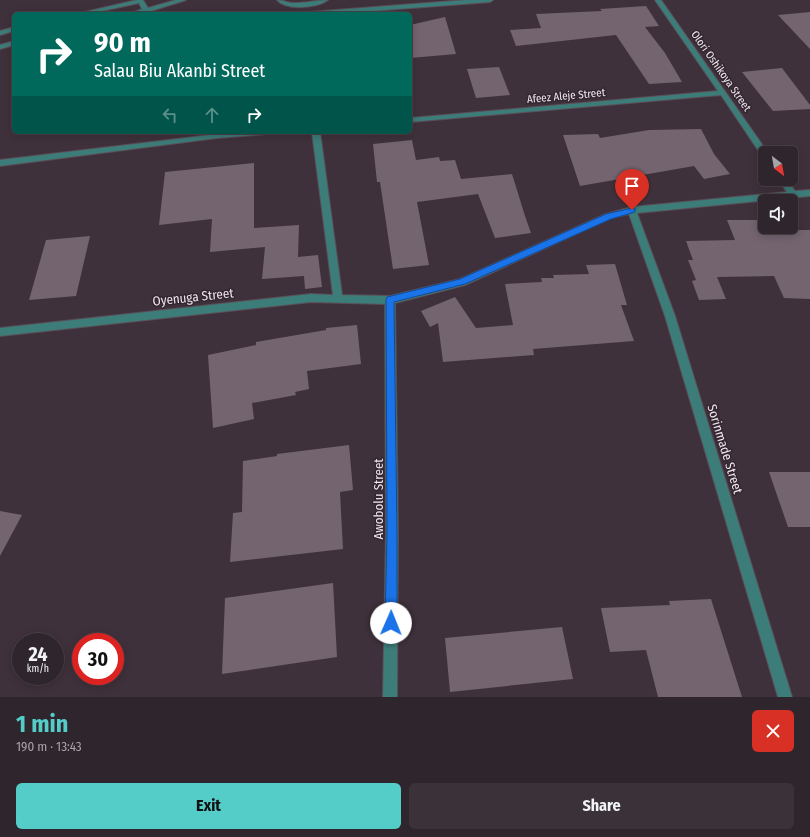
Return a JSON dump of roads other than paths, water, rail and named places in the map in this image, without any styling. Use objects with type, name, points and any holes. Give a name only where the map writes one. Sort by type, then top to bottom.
[{"type":"street","points":[[89,12],[144,1],[149,12],[183,0]]},
{"type":"street","points":[[280,0],[284,4],[292,5],[325,0]]},
{"type":"street","points":[[335,12],[490,0]]},
{"type":"street","name":"Olori Oshikoya Street","points":[[658,0],[759,146]]},
{"type":"street","points":[[303,4],[305,12]]},
{"type":"street","points":[[0,33],[12,30]]},
{"type":"street","points":[[0,47],[12,44]]},
{"type":"street","name":"Afeez Aleje Street","points":[[412,120],[723,93]]},
{"type":"street","points":[[0,163],[242,134]]},
{"type":"street","points":[[316,134],[338,299]]},
{"type":"street","points":[[787,186],[792,194]]},
{"type":"street","name":"Oyenuga Street","points":[[792,194],[810,192]]},
{"type":"street","name":"Oyenuga Street","points":[[0,332],[311,298],[390,300],[462,282],[608,216],[632,210],[758,197]]},
{"type":"street","name":"Sorinmade Street","points":[[632,210],[670,316],[785,697]]},
{"type":"street","name":"Awobolu Street","points":[[390,300],[392,534],[390,697]]}]
